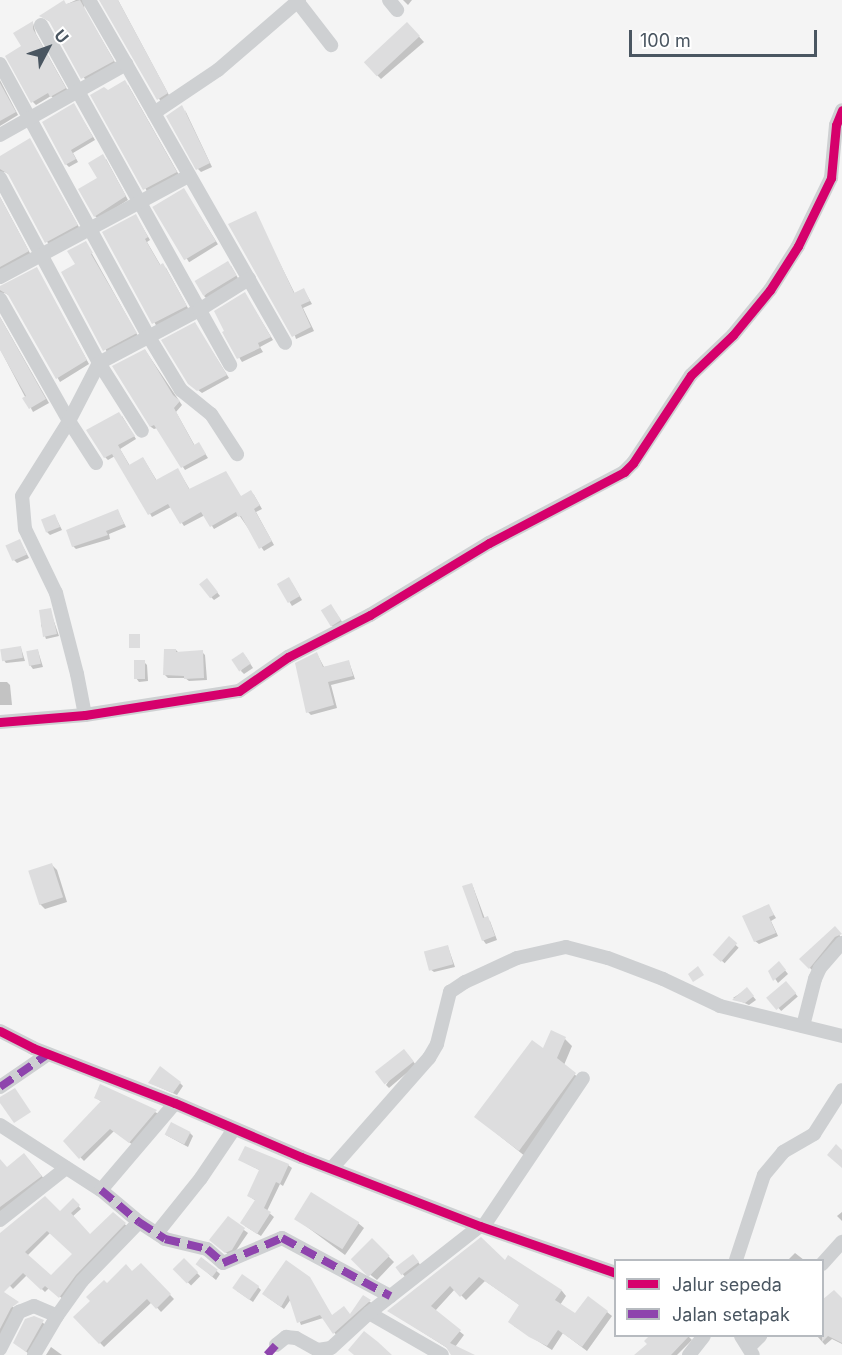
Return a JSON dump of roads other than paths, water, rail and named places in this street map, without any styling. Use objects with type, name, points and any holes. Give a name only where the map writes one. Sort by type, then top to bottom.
[{"type":"street","points":[[89,0],[285,343]]},
{"type":"street","points":[[154,114],[218,70],[298,1],[332,45]]},
{"type":"street","points":[[41,25],[79,90],[138,204],[230,365]]},
{"type":"street","points":[[0,64],[31,117],[148,337],[182,390],[204,407],[237,454]]},
{"type":"street","points":[[0,135],[126,64]]},
{"type":"street","points":[[0,722],[85,715],[225,695],[249,687],[288,657],[370,615],[489,543],[624,471],[633,463],[691,375],[741,326],[770,290],[798,246],[831,178],[836,125],[842,110]]},
{"type":"street","points":[[0,277],[188,176]]},
{"type":"street","points":[[0,178],[99,363],[142,431]]},
{"type":"street","points":[[85,715],[60,608],[25,529],[21,504],[28,486],[69,422],[99,363],[199,310],[249,279]]},
{"type":"street","points":[[0,299],[69,422],[96,463]]},
{"type":"street","points":[[803,1026],[820,968],[842,943]]},
{"type":"street","points":[[332,1168],[429,1058],[437,1044],[450,992],[465,982],[517,958],[566,946],[608,958],[663,979],[720,1006],[842,1036]]},
{"type":"street","points":[[0,1031],[48,1054],[176,1103],[332,1168],[481,1226],[614,1273]]},
{"type":"street","points":[[0,1087],[48,1054]]},
{"type":"street","points":[[276,1345],[286,1337],[296,1338],[318,1350],[331,1348],[369,1313],[481,1226],[583,1078]]},
{"type":"street","points":[[736,1259],[764,1175],[783,1152],[814,1134],[842,1090]]},
{"type":"street","points":[[101,1190],[176,1103]]},
{"type":"street","points":[[0,1125],[101,1190],[139,1222],[165,1239],[207,1249],[224,1263],[282,1238],[390,1296]]},
{"type":"street","points":[[157,1233],[201,1178],[234,1129]]},
{"type":"street","points":[[0,1220],[66,1168]]},
{"type":"street","points":[[34,1355],[57,1316],[82,1281],[139,1222]]},
{"type":"street","points":[[824,1262],[842,1242]]},
{"type":"street","points":[[0,1349],[10,1327],[24,1308],[34,1306],[57,1316]]},
{"type":"street","points":[[369,1313],[442,1355]]},
{"type":"street","points":[[689,1355],[702,1337]]},
{"type":"street","points":[[742,1337],[751,1351],[759,1337]]}]
